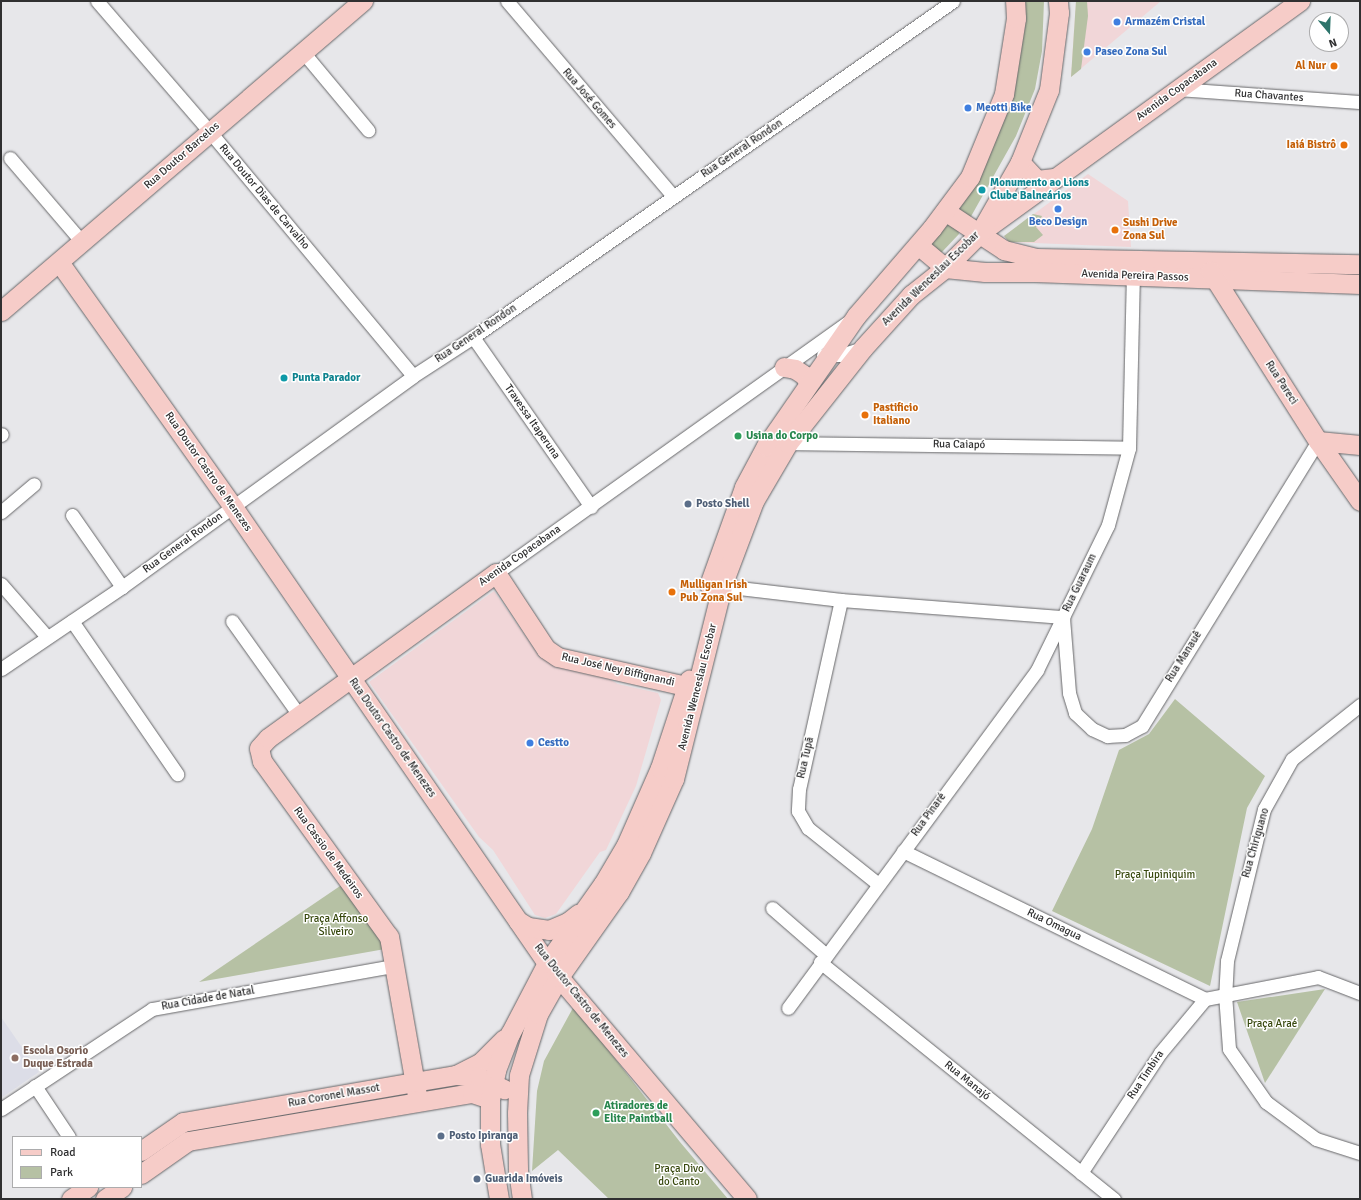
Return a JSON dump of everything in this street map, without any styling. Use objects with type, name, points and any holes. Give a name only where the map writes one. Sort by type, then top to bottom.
[{"type":"street","name":"Rua Doutor Dias de Carvalho","points":[[97,1],[210,132],[413,376]]},
{"type":"street","name":"Rua Doutor Barcelos","points":[[1,311],[363,1]]},
{"type":"street","name":"Rua José Gomes","points":[[506,1],[673,196]]},
{"type":"street","name":"Rua General Rondon","points":[[1,669],[122,587],[413,376],[473,337],[953,1]]},
{"type":"street","name":"Avenida Wenceslau Escobar","points":[[522,1199],[517,1114],[519,1075],[538,1014],[553,970],[585,908],[626,845],[646,801],[686,686],[710,585],[744,487],[766,446],[828,354],[856,316],[918,245],[970,177],[1004,94],[1016,18],[1015,1]]},
{"type":"street","name":"Avenida Wenceslau Escobar","points":[[499,1199],[490,1144],[491,1090],[510,1034],[553,970],[619,892],[641,853],[674,779],[692,715],[722,586],[754,500],[788,442],[862,348],[911,295],[945,268],[979,234],[1020,162],[1049,90],[1060,13],[1058,1]]},
{"type":"street","name":"Avenida Copacabana","points":[[979,234],[1054,178],[1300,1]]},
{"type":"street","points":[[303,52],[368,130]]},
{"type":"street","name":"Rua Chavantes","points":[[1177,89],[1360,102]]},
{"type":"street","points":[[10,158],[82,242]]},
{"type":"street","points":[[1020,162],[1038,180],[1054,178]]},
{"type":"street","name":"Avenida Pereira Passos","points":[[945,211],[1004,250],[1035,265]]},
{"type":"street","points":[[918,245],[945,268]]},
{"type":"street","name":"Rua Doutor Castro de Menezes","points":[[58,262],[233,507],[553,970],[747,1199]]},
{"type":"street","name":"Avenida Pereira Passos","points":[[1133,268],[1206,262],[1360,264]]},
{"type":"street","name":"Rua Pareci","points":[[1206,262],[1214,279],[1318,441],[1360,501]]},
{"type":"street","name":"Avenida Pereira Passos","points":[[945,268],[985,272],[1035,265],[1133,268],[1214,279],[1360,284]]},
{"type":"street","name":"Rua Guaraum","points":[[722,586],[841,600],[1063,617],[1108,525],[1129,448],[1133,268]]},
{"type":"street","name":"Avenida Copacabana","points":[[259,748],[350,678],[856,316]]},
{"type":"street","name":"Travessa Itaperuna","points":[[473,337],[591,507]]},
{"type":"street","name":"Avenida Copacabana","points":[[784,367],[810,356],[828,354],[841,355],[862,348]]},
{"type":"street","points":[[784,367],[795,369],[804,375],[809,383]]},
{"type":"street","points":[[1318,441],[1360,445]]},
{"type":"street","name":"Rua Manauê","points":[[1063,617],[1069,693],[1075,713],[1092,729],[1107,736],[1125,735],[1142,726],[1318,441]]},
{"type":"street","name":"Rua Caiapó","points":[[788,442],[1129,448]]},
{"type":"street","points":[[1,512],[34,484]]},
{"type":"street","points":[[72,515],[122,587]]},
{"type":"street","name":"Rua José Ney Biffignandi","points":[[496,573],[546,648],[558,657],[686,686]]},
{"type":"street","points":[[1,584],[47,637]]},
{"type":"street","name":"Rua Tupã","points":[[841,600],[799,789],[798,811],[808,828],[877,883]]},
{"type":"street","name":"Rua Pinaré","points":[[788,1008],[877,883],[903,851],[1036,670],[1063,617]]},
{"type":"street","points":[[72,620],[177,774]]},
{"type":"street","points":[[232,621],[299,716]]},
{"type":"street","points":[[686,686],[692,715]]},
{"type":"street","name":"Rua Chiriguano","points":[[1224,994],[1227,961],[1264,808],[1292,759],[1360,706]]},
{"type":"street","name":"Rua Cassio de Medeiros","points":[[259,748],[262,761],[389,938],[418,1101]]},
{"type":"street","name":"Rua Omagua","points":[[903,851],[1205,999]]},
{"type":"street","points":[[518,920],[528,927],[549,930],[568,922],[585,908]]},
{"type":"street","name":"Rua Manajó","points":[[772,908],[823,958],[1114,1199]]},
{"type":"street","name":"Rua Cidade de Natal","points":[[1,1109],[152,1010],[394,966]]},
{"type":"street","points":[[1205,999],[1224,994],[1318,977],[1360,993]]},
{"type":"street","points":[[538,1014],[556,996],[567,993],[573,995]]},
{"type":"street","points":[[1224,994],[1229,1049],[1266,1102],[1316,1139],[1360,1153]]},
{"type":"street","name":"Rua Timbira","points":[[1081,1173],[1160,1053],[1205,999]]},
{"type":"street","points":[[456,1074],[480,1063],[510,1034]]},
{"type":"street","name":"Rua Coronel Massot","points":[[142,1150],[183,1122],[456,1074],[491,1090]]},
{"type":"street","points":[[35,1086],[68,1136]]},
{"type":"street","name":"Rua Coronel Massot","points":[[142,1173],[188,1141],[418,1101],[491,1090],[509,1092],[517,1114]]},
{"type":"street","points":[[71,1199],[87,1188]]},
{"type":"street","points":[[105,1199],[121,1188]]},
{"type":"shaded area","name":"Paseo Zona Sul","points":[[1076,1],[1161,1],[1071,77]]},
{"type":"shaded area","points":[[1088,174],[1128,201],[1131,247],[1009,242],[1004,236]]},
{"type":"shaded area","name":"Cestto","points":[[494,591],[539,656],[552,664],[604,676],[618,684],[658,693],[661,700],[636,786],[606,850],[600,852],[556,914],[545,918],[535,915],[493,850],[479,837],[369,682]]},
{"type":"shaded area","name":"Escola Osorio Duque Estrada","points":[[1,1017],[39,1072],[1,1098]]},
{"type":"green space","points":[[1022,1],[1044,1],[1042,51],[1035,89],[1016,136],[969,220],[956,211],[987,160],[1007,113],[1013,88]]},
{"type":"green space","points":[[1076,1],[1087,1],[1088,16],[1081,69],[1071,77]]},
{"type":"green space","points":[[1033,214],[1042,216],[1036,227],[1043,235],[1034,242],[1009,242],[1004,236]]},
{"type":"green space","points":[[950,223],[958,229],[959,234],[942,252],[935,252],[930,242],[946,225]]},
{"type":"green space","name":"Praça Tupiniquim","points":[[1175,699],[1265,776],[1247,808],[1210,986],[1052,911],[1092,829],[1119,750],[1149,734]]},
{"type":"green space","name":"Praça Affonso Silveiro","points":[[343,884],[377,928],[385,949],[199,982]]},
{"type":"green space","name":"Praça Araé","points":[[1325,989],[1265,1083],[1237,1002]]},
{"type":"green space","name":"Atiradores de Elite Paintball","points":[[574,1006],[680,1142],[728,1199],[609,1199],[558,1150],[532,1171],[537,1091],[544,1061]]},
{"type":"place","name":"Armazém Cristal","points":[[1117,22]]},
{"type":"place","name":"Paseo Zona Sul","points":[[1087,52]]},
{"type":"place","name":"Al Nur","points":[[1334,66]]},
{"type":"place","name":"Meotti Bike","points":[[968,108]]},
{"type":"place","name":"Iaiá Bistrô","points":[[1344,145]]},
{"type":"place","name":"Monumento ao Lions Clube Balneários","points":[[982,190]]},
{"type":"place","name":"Beco Design","points":[[1058,209]]},
{"type":"place","name":"Sushi Drive Zona Sul","points":[[1115,230]]},
{"type":"place","name":"Punta Parador","points":[[284,378]]},
{"type":"place","name":"Pastificio Italiano","points":[[865,415]]},
{"type":"place","name":"Usina do Corpo","points":[[738,436]]},
{"type":"place","name":"Posto Shell","points":[[688,504]]},
{"type":"place","name":"Mulligan Irish Pub Zona Sul","points":[[672,592]]},
{"type":"place","name":"Cestto","points":[[530,743]]},
{"type":"place","name":"Escola Osorio Duque Estrada","points":[[15,1058]]},
{"type":"place","name":"Atiradores de Elite Paintball","points":[[596,1113]]},
{"type":"place","name":"Posto Ipiranga","points":[[441,1136]]},
{"type":"place","name":"Guarida Imóveis","points":[[477,1179]]},
{"type":"park label","name":"Praça Divo do Canto","points":[[679,1176]]}]
